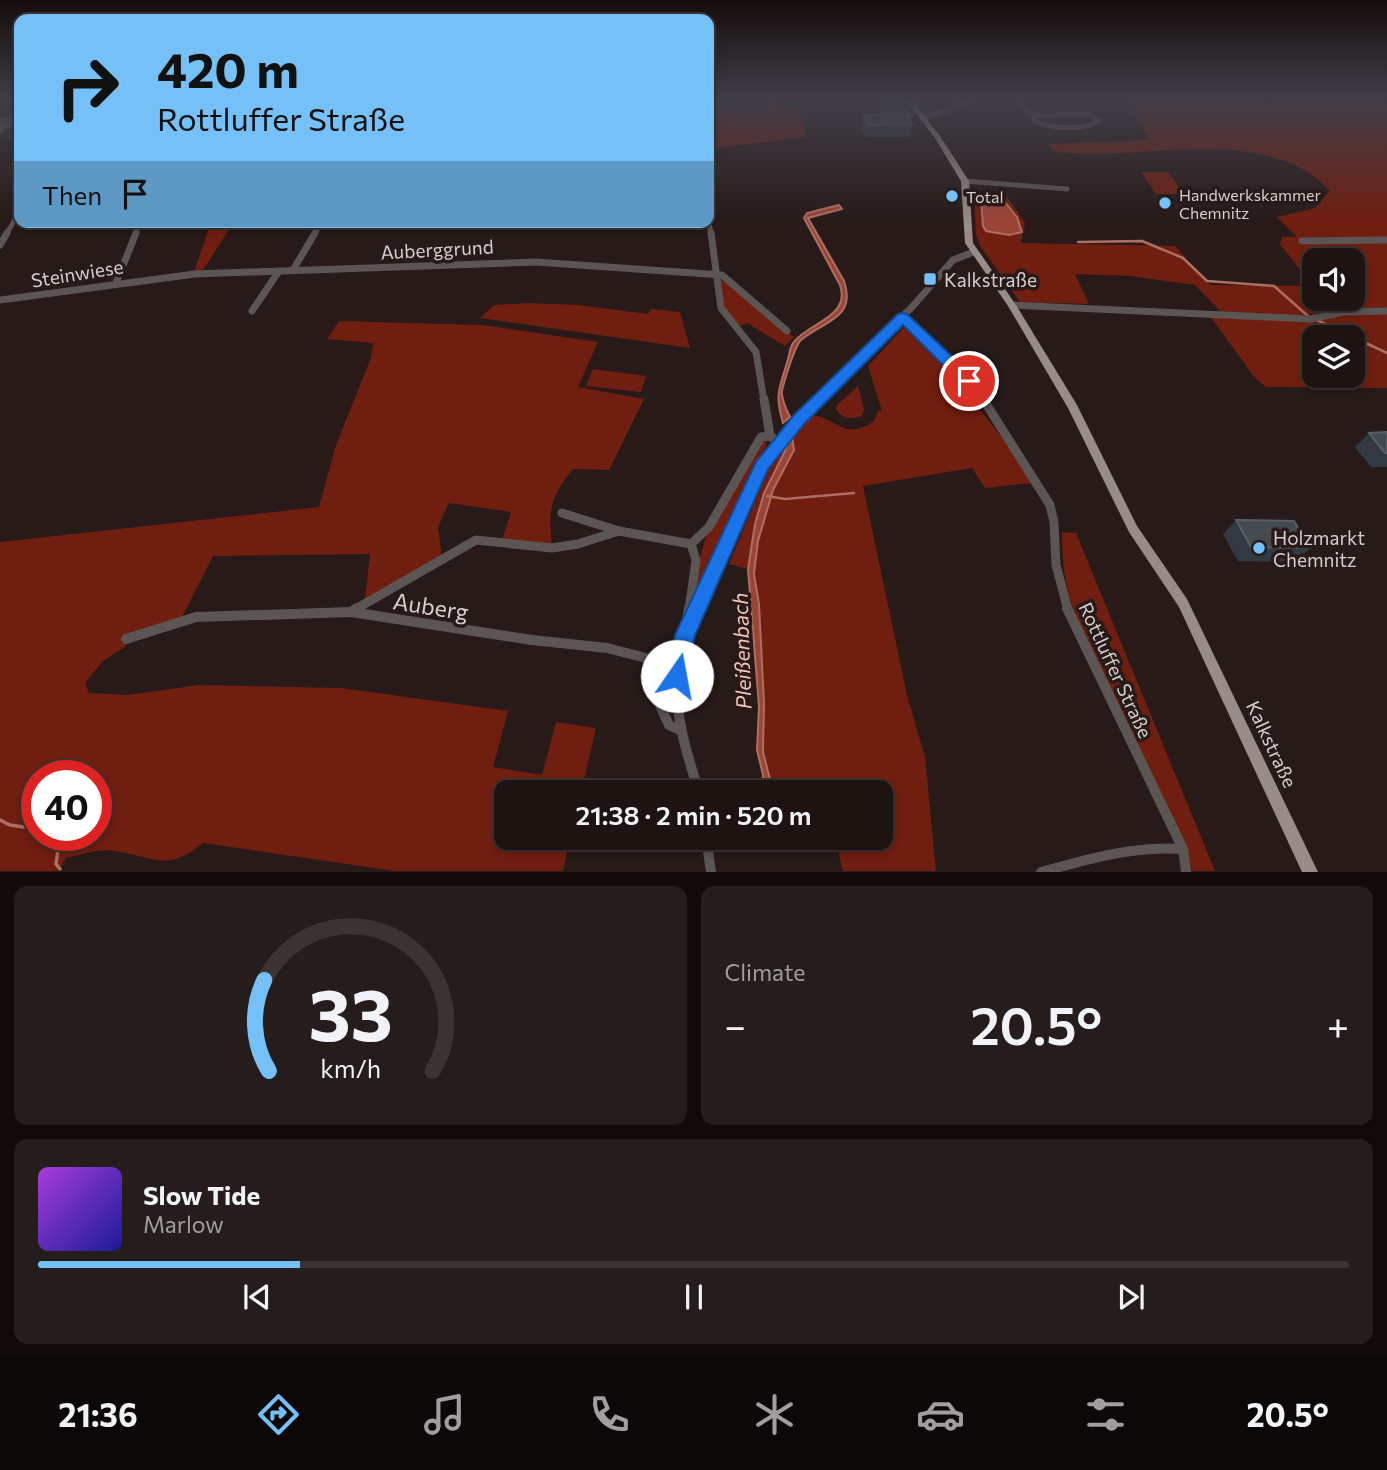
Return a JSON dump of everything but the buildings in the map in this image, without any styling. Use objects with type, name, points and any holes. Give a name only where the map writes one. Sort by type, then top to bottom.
[{"type":"main road","points":[[940,142],[965,181],[967,230],[974,252]]},
{"type":"main road","name":"Kalkstraße","points":[[974,252],[1013,305],[1073,408],[1133,529],[1182,603],[1310,872]]},
{"type":"street","points":[[965,181],[1055,186],[1067,190]]},
{"type":"street","points":[[0,245],[14,221]]},
{"type":"street","points":[[116,283],[138,228]]},
{"type":"street","points":[[293,270],[318,228]]},
{"type":"street","points":[[710,228],[723,312],[755,352],[769,436]]},
{"type":"street","points":[[1301,240],[1387,240]]},
{"type":"street","points":[[685,635],[762,466],[779,441],[912,307],[953,260],[974,252]]},
{"type":"street","name":"Auberggrund","points":[[159,277],[536,262],[717,274]]},
{"type":"street","points":[[252,311],[279,271]]},
{"type":"street","points":[[717,274],[722,275],[787,331]]},
{"type":"street","name":"Steinwiese","points":[[0,300],[159,277]]},
{"type":"street","points":[[1013,305],[1313,318],[1344,312],[1387,311]]},
{"type":"street","name":"Rottluffer Straße","points":[[902,317],[969,381],[995,415],[1045,497],[1054,522],[1056,565],[1070,618],[1183,849],[1186,872]]},
{"type":"street","points":[[691,544],[709,527],[761,437],[769,436],[779,441]]},
{"type":"street","points":[[562,513],[620,531],[691,544],[695,549],[696,561],[676,688],[680,730],[695,780]]},
{"type":"street","points":[[351,612],[475,540],[552,548],[578,544],[620,531]]},
{"type":"street","name":"Auberg","points":[[126,639],[196,617],[351,612],[532,640],[607,648],[650,659],[657,699],[669,725],[680,730]]},
{"type":"street","points":[[1041,872],[1119,851],[1183,849]]},
{"type":"street","points":[[708,850],[711,872]]},
{"type":"shaded area","points":[[714,142],[768,142],[716,148]]},
{"type":"shaded area","points":[[1387,142],[1387,388],[1365,388],[1365,325],[1302,325],[1302,387],[1266,387],[1255,378],[1210,316],[1319,319],[1337,317],[1332,311],[1365,311],[1365,248],[1302,248],[1302,272],[1280,244],[1282,237],[1297,237],[1277,217],[1315,208],[1330,191],[1303,169],[1271,157],[1236,151],[1199,149],[1086,154],[1053,151],[1048,144]]},
{"type":"shaded area","points":[[1141,172],[1168,172],[1184,194],[1156,194]]},
{"type":"shaded area","points":[[974,196],[1008,198],[1025,223],[1021,243],[1175,246],[1210,285],[1302,286],[1302,311],[1332,311],[1300,316],[1222,313],[1195,285],[1130,276],[1075,274],[1089,304],[1020,302],[980,246],[976,235]],"holes":[[[984,199],[1006,203],[1017,217],[1021,232],[997,234],[983,226]]]},
{"type":"shaded area","points":[[981,200],[1004,201],[1017,217],[1022,232],[1009,235],[986,231],[983,226]]},
{"type":"shaded area","points":[[839,205],[842,209],[808,218],[844,281],[846,304],[836,318],[799,343],[782,391],[790,417],[783,423],[779,390],[792,345],[800,336],[834,312],[842,296],[840,285],[804,218],[807,213]]},
{"type":"shaded area","points":[[209,228],[230,228],[203,270],[194,272]]},
{"type":"shaded area","points":[[719,280],[724,281],[794,337],[785,346],[747,323],[737,327],[722,303]]},
{"type":"shaded area","points":[[494,305],[578,305],[648,314],[651,309],[680,312],[690,348],[480,318]]},
{"type":"shaded area","points":[[339,321],[482,325],[598,342],[578,387],[644,399],[609,470],[573,469],[559,488],[552,504],[552,545],[502,540],[511,512],[449,503],[438,527],[442,558],[365,600],[370,554],[213,556],[182,617],[132,635],[126,646],[103,661],[85,683],[89,693],[128,695],[199,685],[341,688],[508,711],[493,767],[542,775],[556,722],[596,728],[584,780],[494,780],[494,850],[567,850],[563,871],[395,871],[203,843],[180,857],[170,860],[152,859],[112,851],[112,760],[21,760],[21,851],[96,851],[66,858],[58,871],[0,871],[0,542],[319,507],[336,445],[371,358],[373,343],[327,339]]},
{"type":"shaded area","points":[[906,325],[964,381],[964,389],[1011,449],[1033,483],[985,488],[972,468],[863,486],[907,695],[925,757],[936,871],[843,871],[838,850],[893,850],[893,780],[769,780],[763,752],[764,703],[759,604],[754,574],[758,541],[773,490],[794,450],[792,437],[811,415],[841,427],[855,429],[874,421],[878,411],[882,411],[868,366]]},
{"type":"shaded area","points":[[593,369],[646,376],[641,392],[586,386]]},
{"type":"shaded area","points":[[858,386],[864,409],[862,416],[844,417],[836,409],[837,405]]},
{"type":"shaded area","points":[[792,437],[794,450],[773,490],[758,541],[754,574],[759,604],[764,703],[763,752],[770,780],[763,780],[757,750],[759,706],[748,569],[755,524],[764,493],[786,449],[785,443]]},
{"type":"shaded area","points":[[764,439],[767,444],[691,614],[706,537]]},
{"type":"shaded area","points":[[785,443],[786,449],[764,493],[755,524],[748,569],[729,564],[769,468]]},
{"type":"shaded area","points":[[1062,532],[1076,533],[1215,871],[1191,871],[1076,617],[1065,575]]},
{"type":"waterway","points":[[1078,242],[1142,241],[1183,258],[1207,281],[1274,286],[1308,316]]},
{"type":"waterway","points":[[1317,320],[1387,353]]},
{"type":"waterway","points":[[767,496],[785,499],[854,493]]},
{"type":"waterway","points":[[0,820],[21,827]]},
{"type":"waterway","points":[[58,851],[56,864],[60,869]]},
{"type":"place","name":"Total","points":[[952,196]]},
{"type":"place","name":"Handwerkskammer Chemnitz","points":[[1165,203]]},
{"type":"place","name":"Kalkstraße","points":[[930,279]]},
{"type":"place","name":"Holzmarkt Chemnitz","points":[[1259,548]]},
{"type":"route","points":[[677,676],[685,635],[743,505],[762,466],[798,420],[902,317],[969,381]]},
{"type":"water label","name":"Pleißenbach","points":[[741,651]]}]
